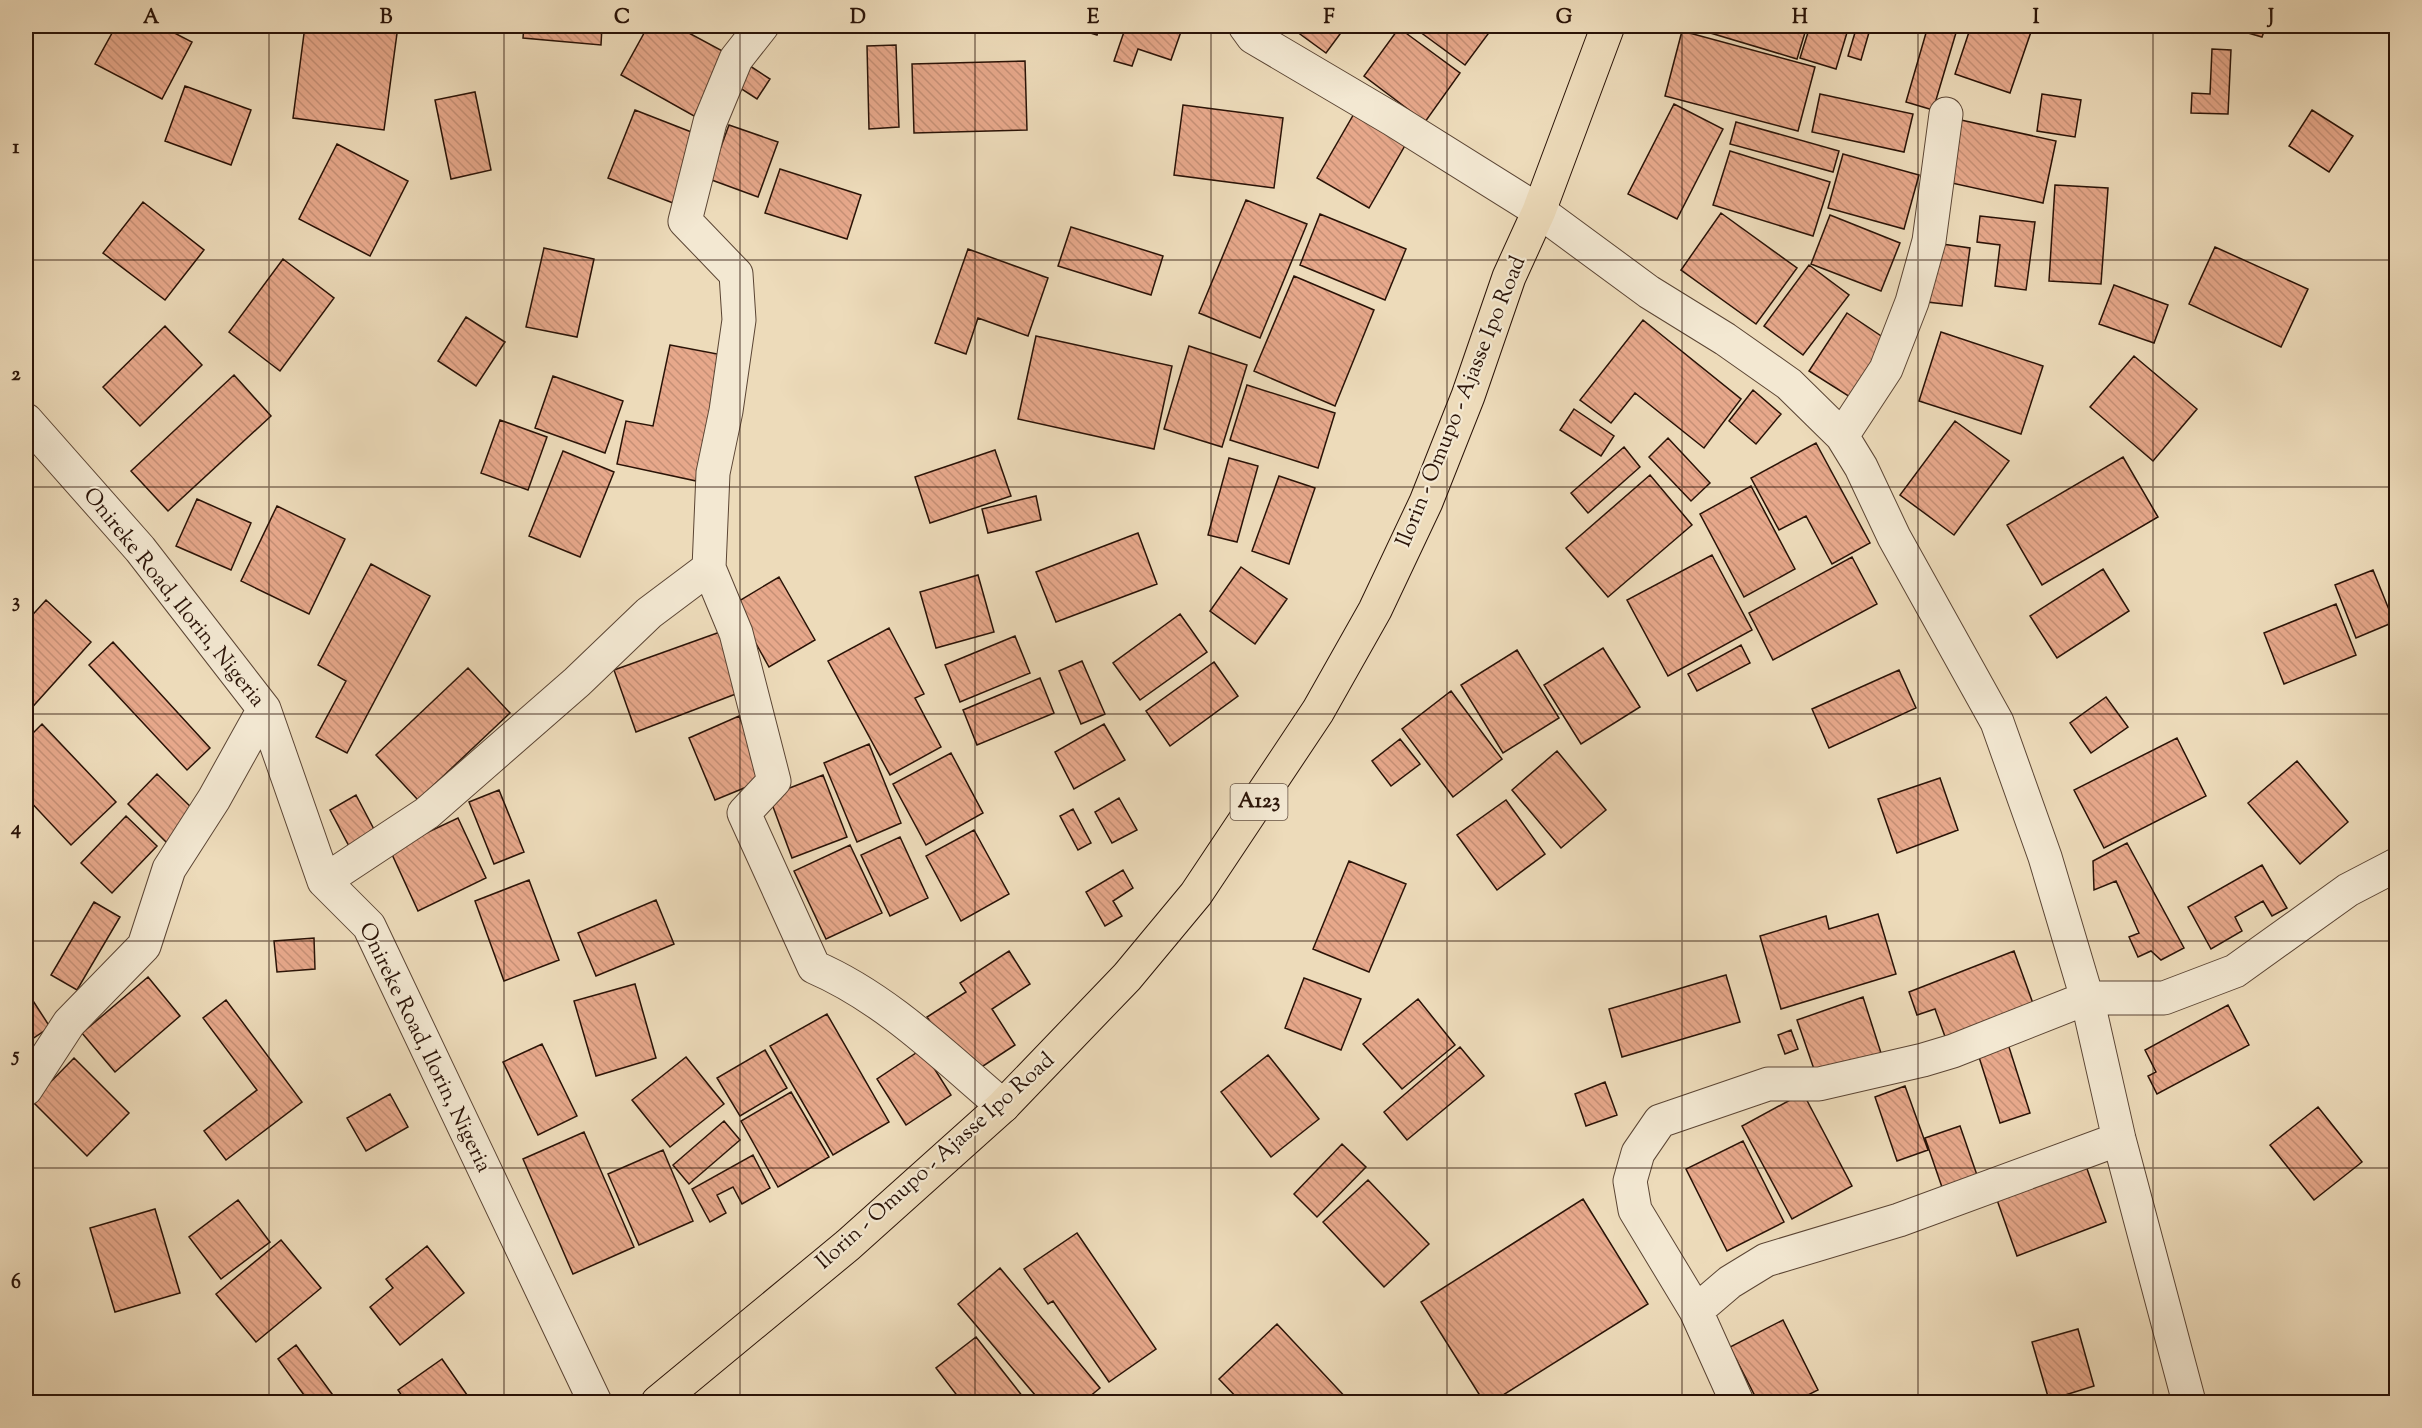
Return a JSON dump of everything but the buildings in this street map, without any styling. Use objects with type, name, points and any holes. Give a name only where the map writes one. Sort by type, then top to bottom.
[{"type":"highway","name":"Ilorin - Omupo - Ajasse Ipo Road","points":[[658,1402],[848,1245],[1003,1106],[1127,976],[1196,894],[1318,711],[1375,610],[1426,502],[1468,396],[1509,277],[1539,211],[1603,28]]},
{"type":"street","points":[[762,26],[736,59],[710,122],[685,221],[736,274],[739,320],[726,411],[713,473],[709,568],[736,633],[774,781],[744,813],[814,967],[845,980],[897,1016],[1003,1106]]},
{"type":"street","points":[[1245,26],[1252,37],[1392,119],[1539,211],[1649,292],[1725,339],[1789,384],[1842,436],[1861,467],[1893,537],[1997,722],[2045,857],[2087,998],[2119,1139],[2189,1402]]},
{"type":"street","points":[[1842,436],[1886,369],[1912,302],[1929,241],[1946,114]]},
{"type":"street","name":"Onireke Road, Ilorin, Nigeria","points":[[26,420],[140,549],[264,709],[324,881],[369,926],[595,1402]]},
{"type":"street","points":[[324,881],[427,813],[577,682],[649,614],[709,568]]},
{"type":"street","points":[[26,1089],[69,1023],[144,946],[169,868],[214,799],[264,709]]},
{"type":"street","points":[[1737,1402],[1696,1311],[1635,1210],[1629,1181],[1638,1153],[1660,1121],[1768,1084],[1819,1084],[1923,1060],[1953,1051],[2087,998],[2164,998],[2235,971],[2348,890],[2397,865]]},
{"type":"street","points":[[1696,1311],[1730,1282],[1766,1260],[1899,1220],[2119,1139]]}]
